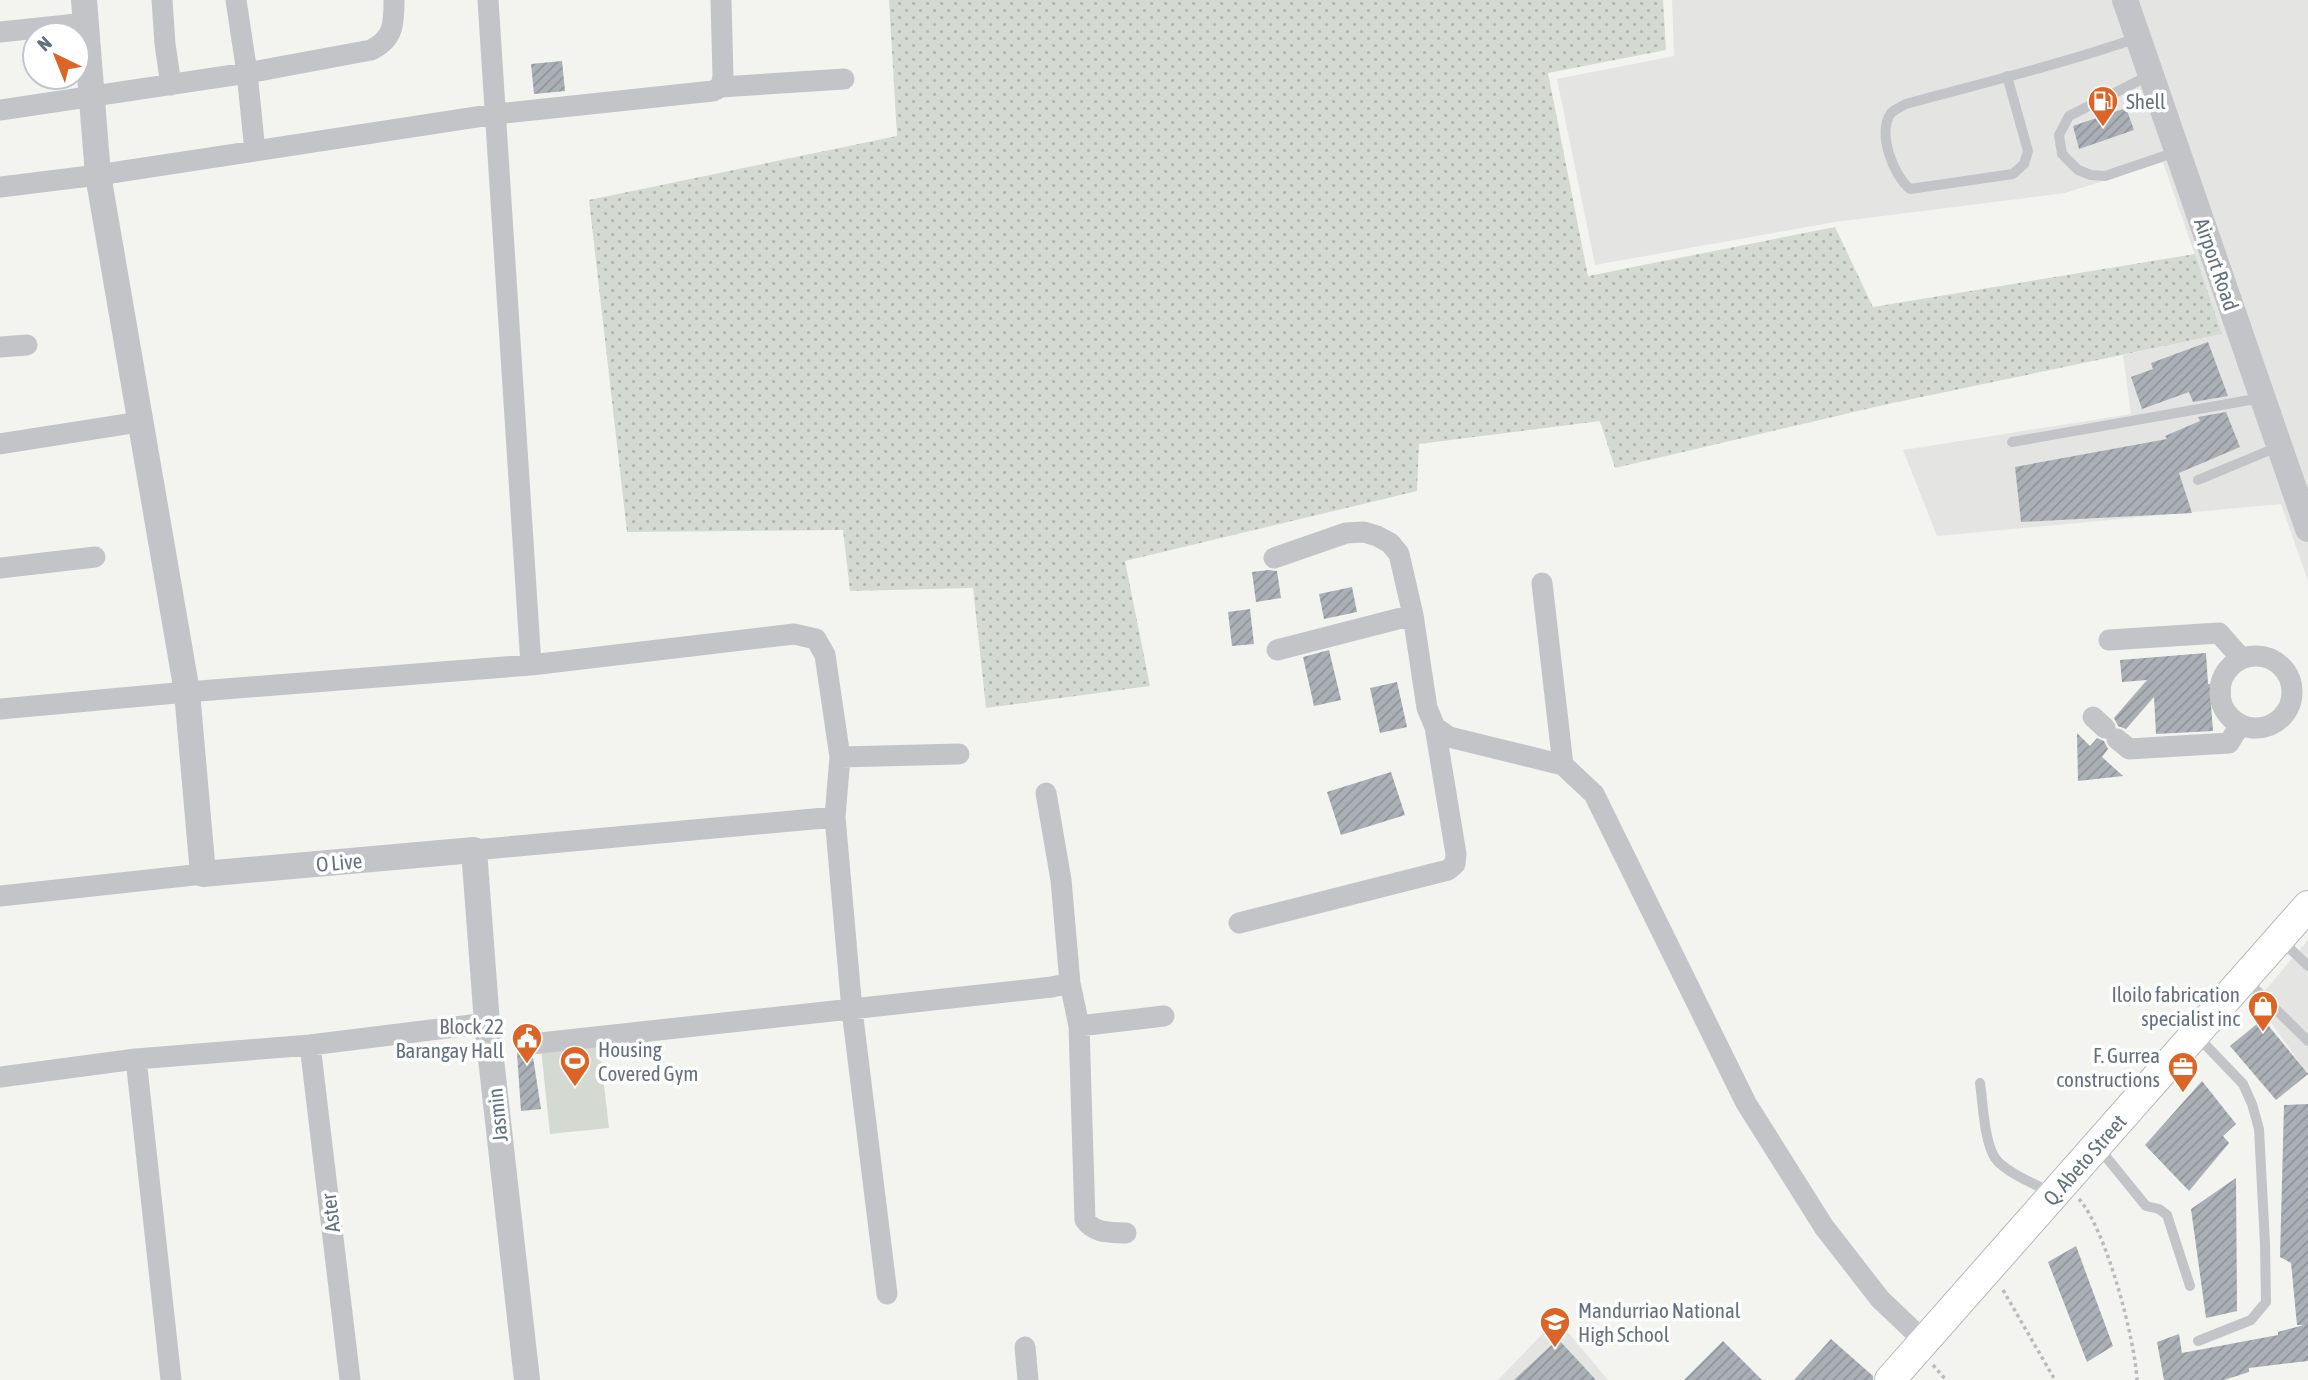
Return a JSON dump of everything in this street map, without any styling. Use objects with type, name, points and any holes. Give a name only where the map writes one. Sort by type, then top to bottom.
[{"type":"main road","name":"Q. Abeto Street","points":[[1890,1380],[2244,978],[2297,923]]},
{"type":"street","points":[[162,0],[171,85]]},
{"type":"street","points":[[0,110],[247,74],[371,50],[381,46],[392,32],[394,0]]},
{"type":"street","points":[[488,0],[531,664]]},
{"type":"street","points":[[721,0],[721,87]]},
{"type":"street","name":"Airport Road","points":[[2125,0],[2308,529]]},
{"type":"street","points":[[241,1],[255,151]]},
{"type":"street","points":[[0,32],[85,12],[98,175],[187,692],[203,874],[0,896]]},
{"type":"street","points":[[0,187],[98,175],[496,114],[713,92],[721,87],[844,79]]},
{"type":"street","points":[[0,347],[27,345]]},
{"type":"street","points":[[0,444],[139,422]]},
{"type":"street","points":[[1240,923],[1448,870],[1455,864],[1456,854],[1435,727],[1427,708],[1413,615],[1399,554],[1390,543],[1364,532],[1346,533],[1274,558]]},
{"type":"street","points":[[0,568],[96,557]]},
{"type":"street","points":[[1542,583],[1563,765]]},
{"type":"street","points":[[1277,650],[1413,615]]},
{"type":"street","points":[[2109,640],[2219,633],[2241,658]]},
{"type":"street","points":[[0,709],[531,664],[794,634],[816,639],[825,655],[840,757],[835,817],[852,1010],[887,1294]]},
{"type":"street","points":[[2253,655],[2276,661],[2286,669],[2300,688],[2284,715],[2264,728],[2252,729],[2231,719],[2223,709],[2220,698],[2223,675],[2241,658],[2253,655]]},
{"type":"street","points":[[2105,728],[2129,749],[2229,743],[2241,725]]},
{"type":"street","points":[[1435,727],[1449,737],[1563,765],[1594,794],[1753,1114],[1824,1227],[1880,1299],[1924,1342]]},
{"type":"street","points":[[840,757],[959,754]]},
{"type":"street","points":[[1046,793],[1061,880],[1070,982],[1079,1026],[1085,1220],[1090,1228],[1099,1231],[1126,1233]]},
{"type":"street","points":[[474,850],[835,817]]},
{"type":"street","name":"O Live","points":[[203,874],[474,850]]},
{"type":"street","name":"Jasmin","points":[[474,850],[487,1023],[527,1380]]},
{"type":"street","points":[[531,1044],[1052,987],[1070,982]]},
{"type":"street","points":[[1079,1026],[1164,1016]]},
{"type":"street","points":[[0,1077],[136,1059],[310,1045],[487,1023]]},
{"type":"street","name":"Aster","points":[[310,1045],[350,1380]]},
{"type":"street","points":[[136,1059],[171,1380]]},
{"type":"street","points":[[1025,1347],[1028,1380]]},
{"type":"lane","points":[[2007,76],[2028,151],[2024,164],[2013,174],[1910,189],[1900,180],[1890,161],[1886,123],[1892,111],[1906,104],[2138,38]]},
{"type":"lane","points":[[2151,74],[2069,116],[2059,135],[2062,154],[2078,170],[2105,176],[2179,151]]},
{"type":"lane","points":[[2012,442],[2263,397]]},
{"type":"lane","points":[[2197,480],[2280,446]]},
{"type":"lane","points":[[2297,923],[2308,966]]},
{"type":"lane","points":[[2244,978],[2308,1041]]},
{"type":"lane","points":[[2195,1034],[2243,1084],[2252,1104],[2259,1129],[2266,1256],[2266,1302],[2259,1311],[2251,1320],[2198,1341]]},
{"type":"lane","points":[[1980,1083],[1990,1147],[1996,1160],[2021,1177],[2059,1188]]},
{"type":"lane","points":[[2096,1145],[2146,1206],[2160,1209],[2167,1215],[2190,1286]]},
{"type":"path","points":[[2059,1188],[2090,1210],[2112,1270],[2135,1354],[2137,1380]]},
{"type":"path","points":[[1989,1266],[2055,1380]]},
{"type":"shaded area","points":[[889,0],[1663,0],[1666,50],[1548,73],[1588,276],[1835,227],[1873,307],[2195,254],[2222,334],[1888,404],[1615,468],[1600,421],[1419,444],[1417,491],[1125,561],[1150,686],[986,708],[973,588],[850,591],[843,530],[627,532],[589,200],[897,136]]},
{"type":"shaded area","points":[[1672,0],[2308,0],[2308,581],[2281,504],[1937,536],[1903,450],[2131,414],[2123,355],[2222,334],[2163,162],[2065,193],[1835,222],[1595,265],[1557,79],[1674,56]]},
{"type":"shaded area","points":[[2308,940],[2308,1075],[2256,1001]]},
{"type":"shaded area","name":"Housing Covered Gym","points":[[599,1042],[609,1128],[550,1134],[541,1049]]},
{"type":"shaded area","name":"Mandurriao National High School","points":[[1557,1319],[1608,1380],[1498,1380]]},
{"type":"building","points":[[562,61],[565,91],[534,94],[531,64]]},
{"type":"building","name":"Shell","points":[[2126,108],[2134,130],[2079,149],[2073,126]]},
{"type":"building","points":[[2208,342],[2228,396],[2193,402],[2189,392],[2142,409],[2131,377],[2153,369],[2151,363]]},
{"type":"building","points":[[2226,412],[2240,447],[2179,473],[2192,513],[2021,522],[2015,467],[2167,439],[2165,436],[2200,421],[2198,417]]},
{"type":"building","points":[[1277,571],[1281,598],[1256,602],[1252,572]]},
{"type":"building","points":[[1352,587],[1357,612],[1324,619],[1319,594]]},
{"type":"building","points":[[1250,609],[1254,644],[1232,646],[1228,612]]},
{"type":"building","points":[[1329,650],[1341,700],[1314,706],[1303,657]]},
{"type":"building","points":[[2206,653],[2208,684],[2230,683],[2231,702],[2211,705],[2213,731],[2156,734],[2154,697],[2126,729],[2118,726],[2114,718],[2147,680],[2122,682],[2120,660]]},
{"type":"building","points":[[1397,682],[1407,727],[1380,733],[1370,688]]},
{"type":"building","points":[[2077,733],[2090,746],[2097,738],[2104,741],[2108,749],[2102,757],[2123,776],[2078,781]]},
{"type":"building","points":[[1391,772],[1405,815],[1341,835],[1327,792]]},
{"type":"building","points":[[2263,1019],[2308,1074],[2276,1100],[2230,1046]]},
{"type":"building","points":[[517,1053],[533,1057],[541,1109],[521,1111]]},
{"type":"building","points":[[2202,1081],[2236,1124],[2223,1136],[2229,1143],[2189,1191],[2145,1145]]},
{"type":"building","points":[[2308,1104],[2308,1361],[2249,1368],[2249,1372],[2224,1380],[2164,1380],[2157,1342],[2179,1334],[2182,1353],[2278,1335],[2278,1332],[2304,1325],[2297,1325],[2291,1263],[2280,1257],[2284,1105]]},
{"type":"building","points":[[2236,1178],[2237,1311],[2206,1318],[2191,1209]]},
{"type":"building","points":[[2076,1246],[2113,1346],[2087,1362],[2048,1262]]},
{"type":"building","points":[[1558,1339],[1596,1380],[1514,1380]]},
{"type":"building","points":[[1831,1339],[1873,1376],[1873,1380],[1794,1380]]},
{"type":"building","points":[[1723,1341],[1762,1380],[1684,1380]]},
{"type":"place","name":"Shell","points":[[2103,128]]},
{"type":"place","name":"Iloilo fabrication specialist inc","points":[[2263,1033]]},
{"type":"place","name":"Block 22 Barangay Hall","points":[[527,1065]]},
{"type":"place","name":"Housing Covered Gym","points":[[575,1088]]},
{"type":"place","name":"F. Gurrea constructions","points":[[2183,1094]]},
{"type":"place","name":"Mandurriao National High School","points":[[1555,1349]]}]
